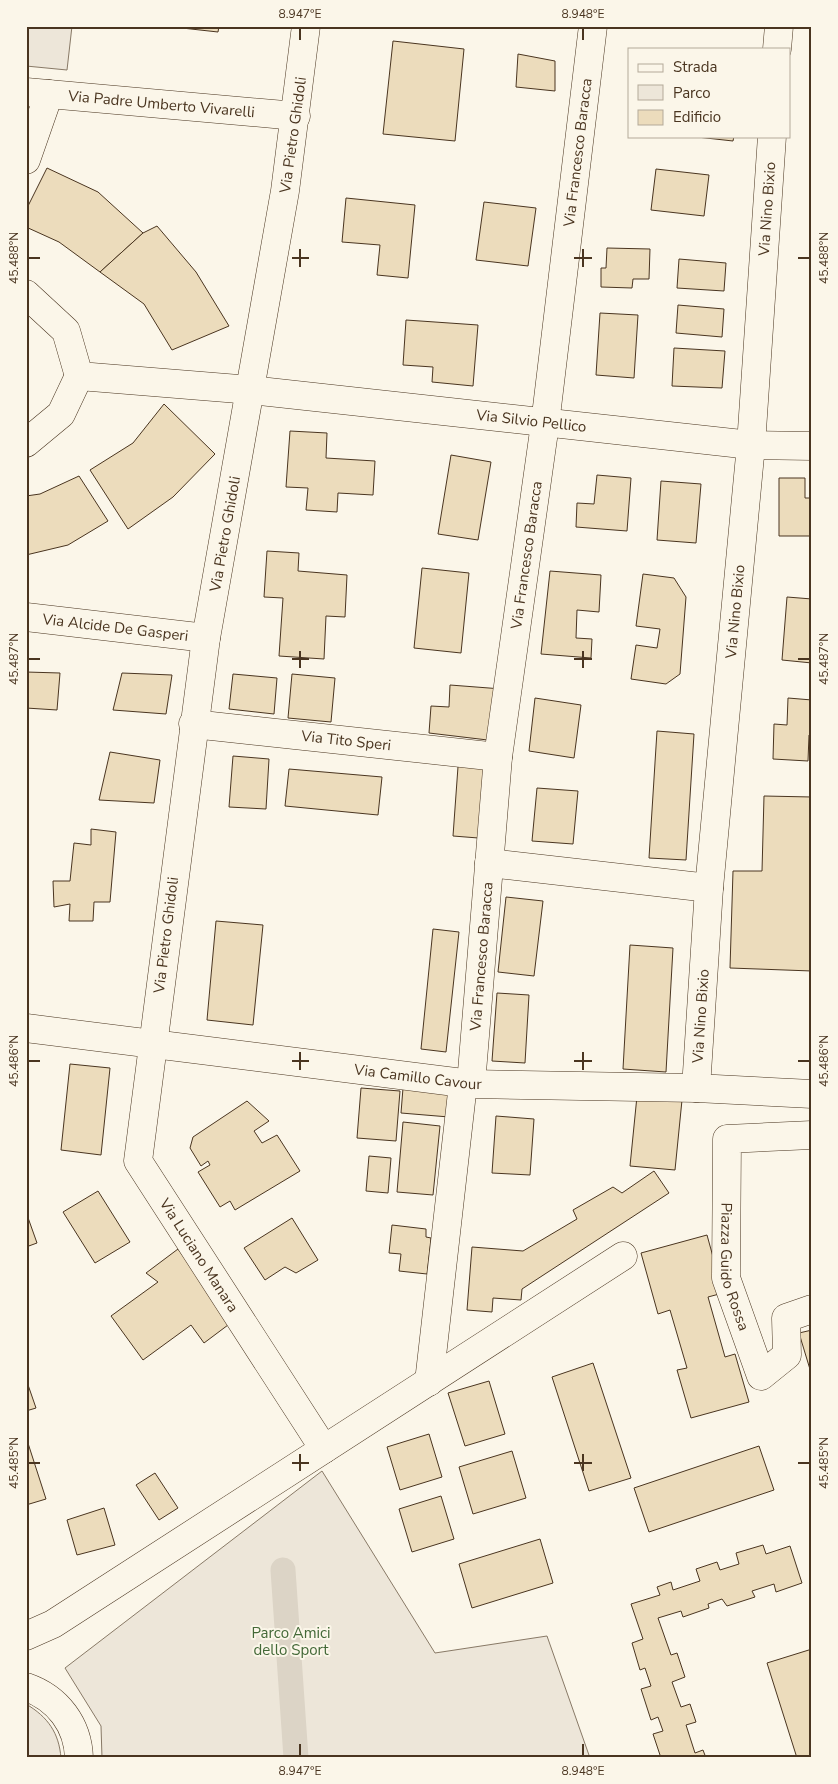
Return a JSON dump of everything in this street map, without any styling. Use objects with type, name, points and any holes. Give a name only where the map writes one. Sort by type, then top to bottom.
[{"type":"street","name":"Via Pietro Ghidoli","points":[[152,1043],[193,724],[206,638],[251,390],[296,116],[306,26]]},
{"type":"street","name":"Via Francesco Baracca","points":[[429,1382],[467,1084],[498,757],[545,424],[593,26]]},
{"type":"street","points":[[777,48],[779,26]]},
{"type":"street","name":"Via Padre Umberto Vivarelli","points":[[37,93],[296,116]]},
{"type":"street","points":[[26,160],[37,93]]},
{"type":"street","name":"Via Nino Bixio","points":[[696,1088],[708,888],[751,445],[772,138]]},
{"type":"street","points":[[26,294],[66,331],[79,376],[61,414],[26,443]]},
{"type":"street","name":"Via Silvio Pellico","points":[[79,376],[251,390],[545,424],[751,445],[812,446]]},
{"type":"street","name":"Via Alcide De Gasperi","points":[[26,617],[206,638]]},
{"type":"street","name":"Via Tito Speri","points":[[193,724],[498,757]]},
{"type":"street","points":[[489,864],[708,888]]},
{"type":"street","name":"Via Camillo Cavour","points":[[26,1028],[467,1084],[696,1088],[812,1094]]},
{"type":"street","name":"Via Luciano Manara","points":[[152,1043],[138,1162],[324,1449]]},
{"type":"street","name":"Piazza Guido Rossa","points":[[812,1135],[727,1139],[726,1278],[760,1376],[787,1355],[786,1318],[812,1309]]},
{"type":"street","points":[[26,1636],[53,1624],[623,1256]]},
{"type":"street","points":[[26,1687],[38,1691],[57,1705],[71,1724],[78,1745],[79,1758]]},
{"type":"green space","points":[[26,26],[72,26],[67,70],[26,66]]},
{"type":"green space","name":"Parco Amici dello Sport","points":[[322,1471],[435,1653],[547,1636],[590,1758],[102,1758],[101,1726],[65,1668]]},
{"type":"green space","points":[[26,1704],[40,1714],[51,1726],[58,1741],[61,1758],[26,1758]]},
{"type":"building","points":[[164,26],[219,26],[218,32]]},
{"type":"building","points":[[393,41],[464,49],[455,141],[383,134]]},
{"type":"building","points":[[518,54],[555,61],[555,91],[516,87]]},
{"type":"building","points":[[706,138],[734,138],[733,141]]},
{"type":"building","points":[[47,168],[98,192],[143,233],[100,272],[59,242],[26,227],[26,210]]},
{"type":"building","points":[[656,169],[709,175],[704,216],[651,210]]},
{"type":"building","points":[[346,198],[415,205],[408,278],[377,275],[380,245],[342,242]]},
{"type":"building","points":[[484,202],[536,208],[528,266],[476,260]]},
{"type":"building","points":[[157,226],[196,272],[229,326],[172,350],[144,304],[100,272],[143,233]]},
{"type":"building","points":[[607,248],[650,249],[649,279],[633,279],[632,288],[601,287],[601,268],[606,268]]},
{"type":"building","points":[[679,259],[726,263],[724,291],[677,288]]},
{"type":"building","points":[[678,305],[724,309],[722,337],[676,333]]},
{"type":"building","points":[[600,313],[638,315],[634,378],[596,375]]},
{"type":"building","points":[[406,320],[478,325],[473,386],[432,382],[433,367],[403,365]]},
{"type":"building","points":[[674,348],[725,351],[722,388],[672,386]]},
{"type":"building","points":[[164,404],[215,454],[173,497],[128,529],[90,470],[133,443]]},
{"type":"building","points":[[290,431],[327,433],[326,458],[375,461],[373,495],[338,493],[337,512],[306,510],[308,488],[286,487]]},
{"type":"building","points":[[451,455],[491,462],[478,540],[438,534]]},
{"type":"building","points":[[597,475],[631,478],[627,531],[576,527],[577,503],[594,504]]},
{"type":"building","points":[[79,476],[108,521],[68,545],[26,555],[26,496],[40,494]]},
{"type":"building","points":[[779,478],[805,478],[805,498],[812,498],[812,536],[779,536]]},
{"type":"building","points":[[661,481],[701,484],[696,543],[657,540]]},
{"type":"building","points":[[267,551],[299,553],[298,571],[347,575],[345,617],[326,616],[324,659],[279,656],[283,598],[264,597]]},
{"type":"building","points":[[422,568],[469,573],[461,653],[414,648]]},
{"type":"building","points":[[550,571],[601,575],[599,612],[577,610],[576,638],[592,639],[591,658],[541,654]]},
{"type":"building","points":[[643,574],[674,578],[686,597],[680,674],[666,684],[631,679],[636,645],[657,648],[660,629],[636,626]]},
{"type":"building","points":[[787,597],[812,599],[812,663],[782,660]]},
{"type":"building","points":[[26,672],[60,673],[57,710],[26,708]]},
{"type":"building","points":[[122,673],[172,675],[166,714],[113,710]]},
{"type":"building","points":[[233,674],[277,678],[274,714],[229,709]]},
{"type":"building","points":[[292,674],[335,678],[331,722],[288,718]]},
{"type":"building","points":[[450,685],[502,689],[496,741],[429,733],[431,706],[449,707]]},
{"type":"building","points":[[535,698],[581,705],[574,758],[529,751]]},
{"type":"building","points":[[788,698],[812,700],[812,735],[809,735],[808,761],[773,759],[774,724],[787,725]]},
{"type":"building","points":[[657,731],[694,734],[686,860],[649,858]]},
{"type":"building","points":[[110,752],[160,760],[154,803],[99,800]]},
{"type":"building","points":[[459,753],[498,757],[491,839],[453,836]]},
{"type":"building","points":[[233,756],[269,759],[266,809],[229,807]]},
{"type":"building","points":[[289,769],[382,777],[378,815],[285,806]]},
{"type":"building","points":[[537,788],[578,791],[573,844],[532,841]]},
{"type":"building","points":[[764,796],[812,797],[812,971],[730,968],[733,871],[762,871]]},
{"type":"building","points":[[91,829],[116,832],[110,902],[94,902],[93,921],[69,921],[70,904],[54,907],[53,881],[70,881],[74,843],[91,845]]},
{"type":"building","points":[[506,897],[543,901],[534,976],[498,972]]},
{"type":"building","points":[[216,921],[263,925],[253,1025],[207,1020]]},
{"type":"building","points":[[433,929],[459,932],[446,1052],[421,1049]]},
{"type":"building","points":[[630,945],[673,948],[666,1072],[623,1069]]},
{"type":"building","points":[[497,993],[529,995],[525,1063],[492,1061]]},
{"type":"building","points":[[70,1064],[110,1068],[101,1155],[61,1150]]},
{"type":"building","points":[[361,1088],[400,1091],[396,1141],[357,1138]]},
{"type":"building","points":[[403,1088],[451,1092],[449,1117],[401,1113]]},
{"type":"building","points":[[637,1096],[682,1100],[675,1170],[630,1166]]},
{"type":"building","points":[[247,1101],[269,1121],[254,1131],[262,1143],[277,1135],[300,1171],[235,1210],[230,1201],[220,1207],[198,1172],[210,1165],[208,1161],[201,1166],[190,1148],[193,1137]]},
{"type":"building","points":[[496,1116],[534,1119],[530,1175],[492,1173]]},
{"type":"building","points":[[403,1122],[440,1126],[433,1195],[397,1192]]},
{"type":"building","points":[[369,1156],[391,1158],[388,1193],[366,1191]]},
{"type":"building","points":[[654,1171],[669,1193],[522,1289],[521,1300],[493,1298],[492,1312],[467,1310],[472,1247],[523,1251],[577,1219],[573,1210],[613,1187],[622,1193]]},
{"type":"building","points":[[98,1191],[130,1242],[95,1263],[63,1212]]},
{"type":"building","points":[[26,1212],[37,1243],[26,1247]]},
{"type":"building","points":[[292,1218],[318,1260],[296,1273],[285,1267],[265,1280],[244,1248]]},
{"type":"building","points":[[392,1225],[426,1229],[426,1237],[431,1238],[427,1274],[399,1271],[401,1254],[389,1253]]},
{"type":"building","points":[[707,1235],[723,1293],[708,1297],[725,1357],[735,1354],[749,1402],[691,1418],[677,1370],[687,1368],[670,1310],[658,1314],[641,1253]]},
{"type":"building","points":[[178,1249],[232,1322],[204,1343],[191,1325],[143,1360],[111,1316],[158,1282],[146,1273]]},
{"type":"building","points":[[812,1330],[812,1376],[799,1333]]},
{"type":"building","points":[[593,1363],[631,1478],[589,1491],[552,1377]]},
{"type":"building","points":[[26,1379],[36,1408],[26,1411]]},
{"type":"building","points":[[489,1381],[505,1434],[465,1446],[448,1393]]},
{"type":"building","points":[[429,1434],[442,1477],[400,1490],[387,1447]]},
{"type":"building","points":[[26,1437],[46,1499],[26,1505]]},
{"type":"building","points":[[759,1446],[774,1490],[649,1532],[634,1488]]},
{"type":"building","points":[[512,1451],[526,1498],[473,1514],[459,1467]]},
{"type":"building","points":[[155,1473],[178,1508],[159,1520],[136,1485]]},
{"type":"building","points":[[441,1496],[454,1539],[412,1552],[399,1509]]},
{"type":"building","points":[[104,1508],[115,1545],[77,1555],[67,1520]]},
{"type":"building","points":[[540,1539],[553,1583],[472,1608],[459,1564]]},
{"type":"building","points":[[763,1545],[766,1554],[790,1546],[802,1583],[776,1592],[774,1584],[752,1591],[755,1597],[727,1606],[722,1599],[708,1604],[709,1608],[683,1617],[681,1611],[658,1618],[671,1655],[677,1653],[685,1677],[672,1682],[681,1707],[690,1704],[696,1722],[686,1725],[695,1753],[703,1750],[706,1758],[661,1758],[653,1734],[663,1731],[658,1717],[651,1720],[641,1689],[651,1686],[645,1668],[640,1670],[632,1643],[643,1639],[631,1604],[660,1595],[657,1587],[671,1582],[673,1590],[700,1581],[696,1569],[717,1562],[720,1570],[739,1564],[736,1553]]},
{"type":"building","points":[[812,1649],[812,1758],[797,1758],[767,1663]]},
{"type":"waterway","points":[[283,1570],[296,1758]]}]
